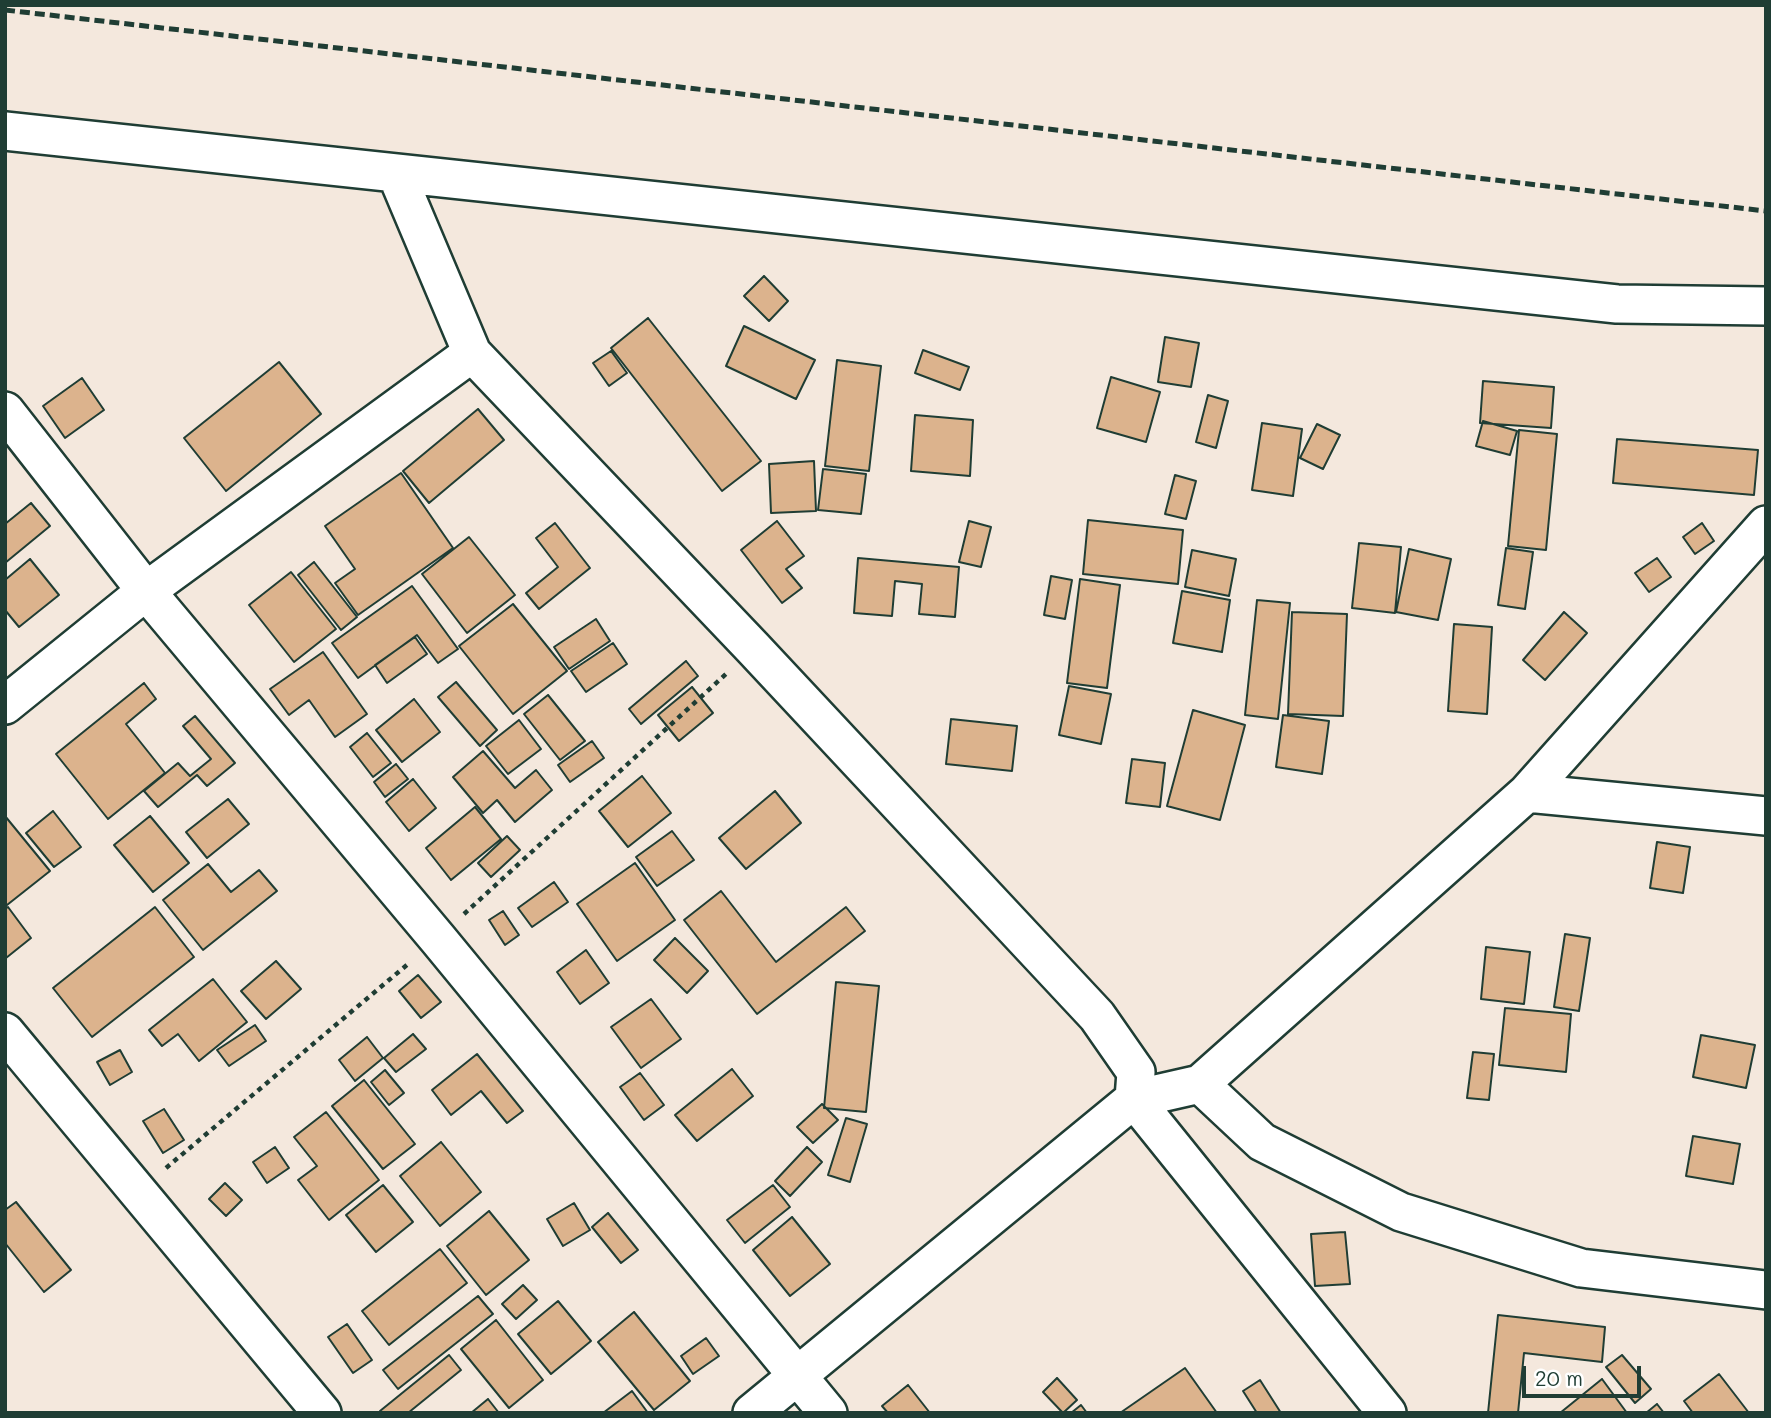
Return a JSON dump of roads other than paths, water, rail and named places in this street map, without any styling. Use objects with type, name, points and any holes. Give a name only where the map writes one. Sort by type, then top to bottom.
[{"type":"street","points":[[5,131],[1618,304],[1766,306]]},
{"type":"street","points":[[396,173],[472,353],[754,648],[1097,1016],[1136,1072],[1134,1099],[1387,1413]]},
{"type":"street","points":[[5,705],[146,591],[472,353]]},
{"type":"street","points":[[5,411],[146,591],[438,939],[828,1413]]},
{"type":"street","points":[[752,1413],[1134,1099],[1200,1084],[1527,793],[1766,526]]},
{"type":"street","points":[[1527,793],[1766,816]]},
{"type":"street","points":[[5,1032],[322,1413]]},
{"type":"street","points":[[1200,1084],[1262,1142],[1401,1212],[1581,1268],[1766,1290]]},
{"type":"railway","points":[[5,10],[1766,211]]}]
